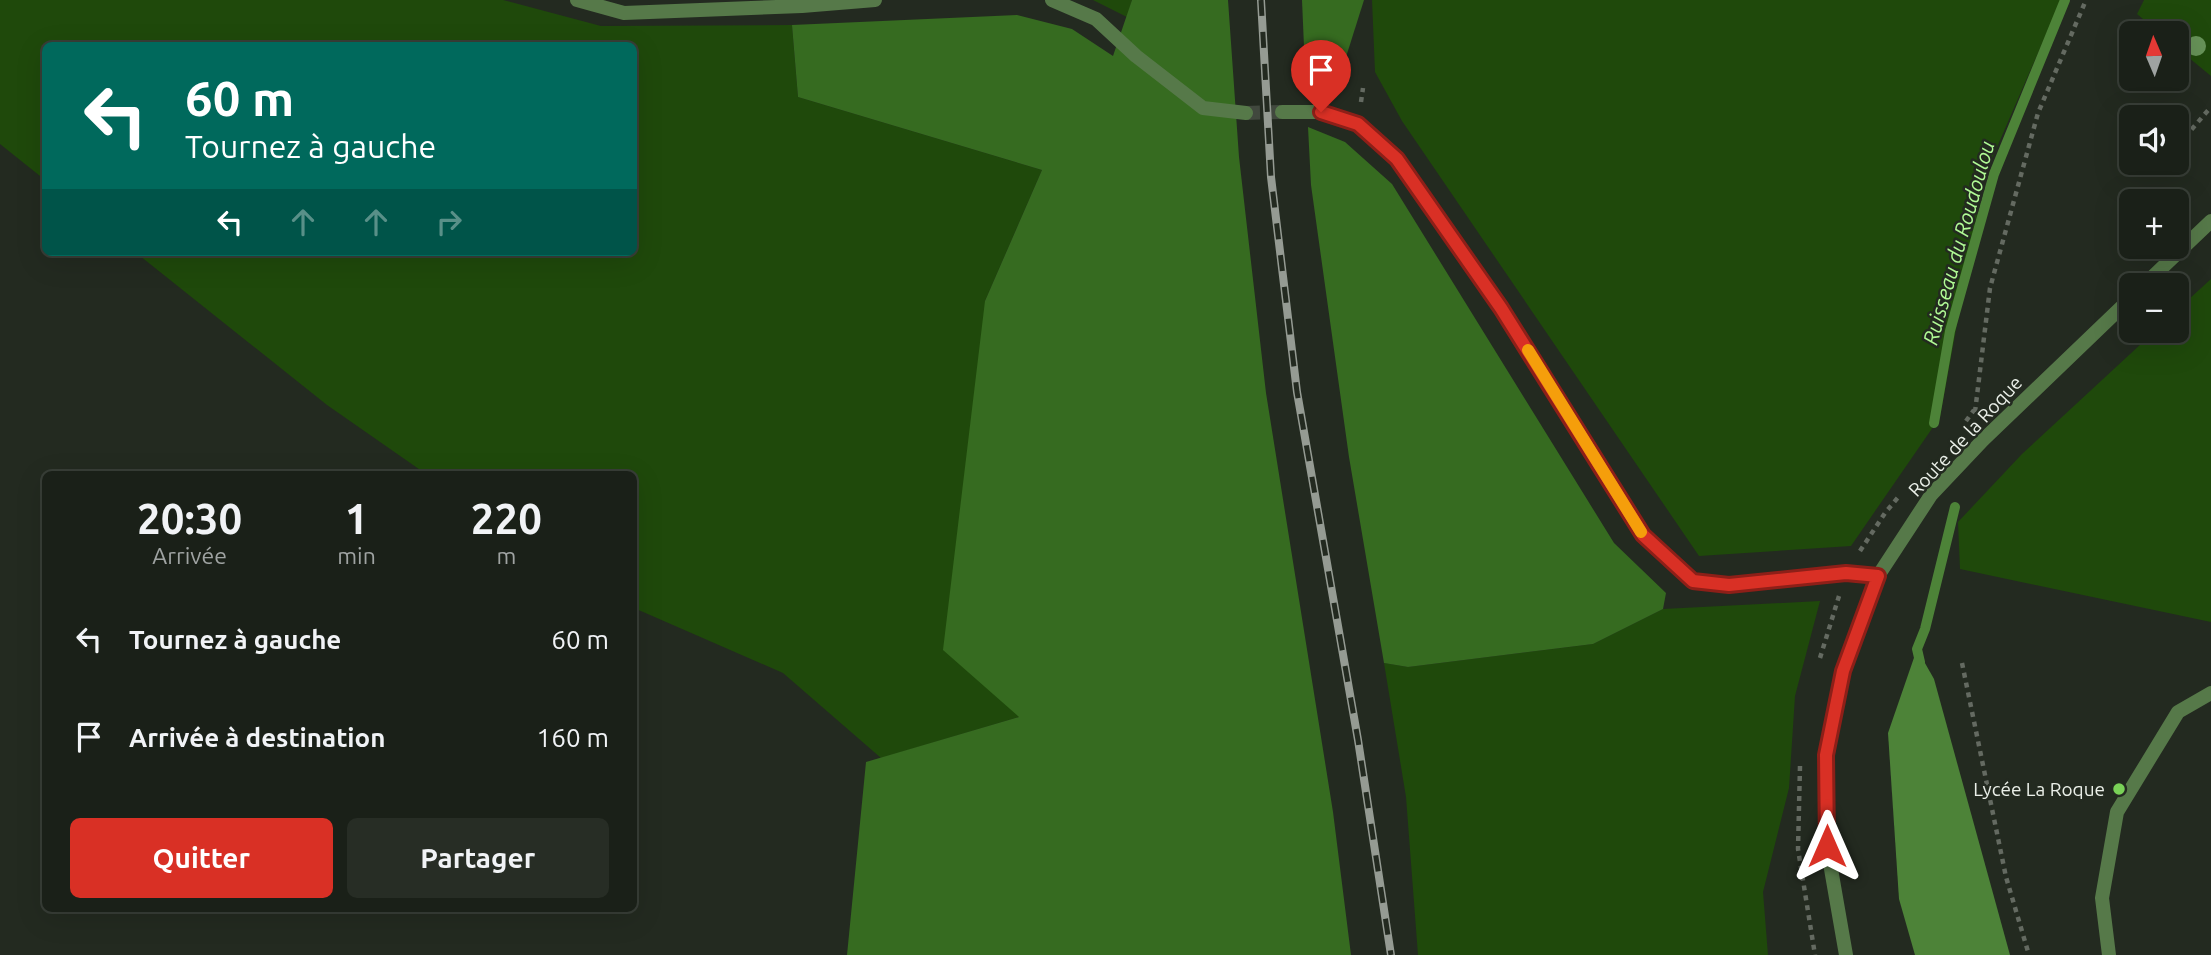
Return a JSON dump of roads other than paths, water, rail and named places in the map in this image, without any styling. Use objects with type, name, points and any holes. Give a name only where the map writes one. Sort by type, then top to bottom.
[{"type":"street","points":[[577,0],[624,12],[802,6],[875,0]]},
{"type":"street","points":[[1052,0],[1096,19],[1136,56],[1203,108],[1246,113]]},
{"type":"street","points":[[1282,112],[1321,112],[1358,124],[1397,159],[1501,308],[1643,535],[1693,581],[1729,585],[1846,573],[1878,576]]},
{"type":"street","points":[[2157,273],[2211,221]]},
{"type":"street","name":"Route de la Roque","points":[[1846,955],[1827,846],[1826,755],[1843,671],[1878,576],[1931,495],[1983,440],[2119,309]]},
{"type":"street","points":[[2109,955],[2102,898],[2117,812],[2178,712],[2211,693]]},
{"type":"waterway","name":"Ruisseau du Roudoulou","points":[[1934,423],[1950,331],[1994,174],[2065,0]]},
{"type":"waterway","name":"Ruisseau du Roudoulou","points":[[1920,662],[1917,649],[1925,629],[1955,507]]},
{"type":"tunnel","points":[[1246,113],[1282,112]]},
{"type":"railway","points":[[1261,0],[1271,177],[1297,392],[1358,740],[1391,955]]},
{"type":"place","name":"Lycée La Roque","points":[[2119,789]]}]
